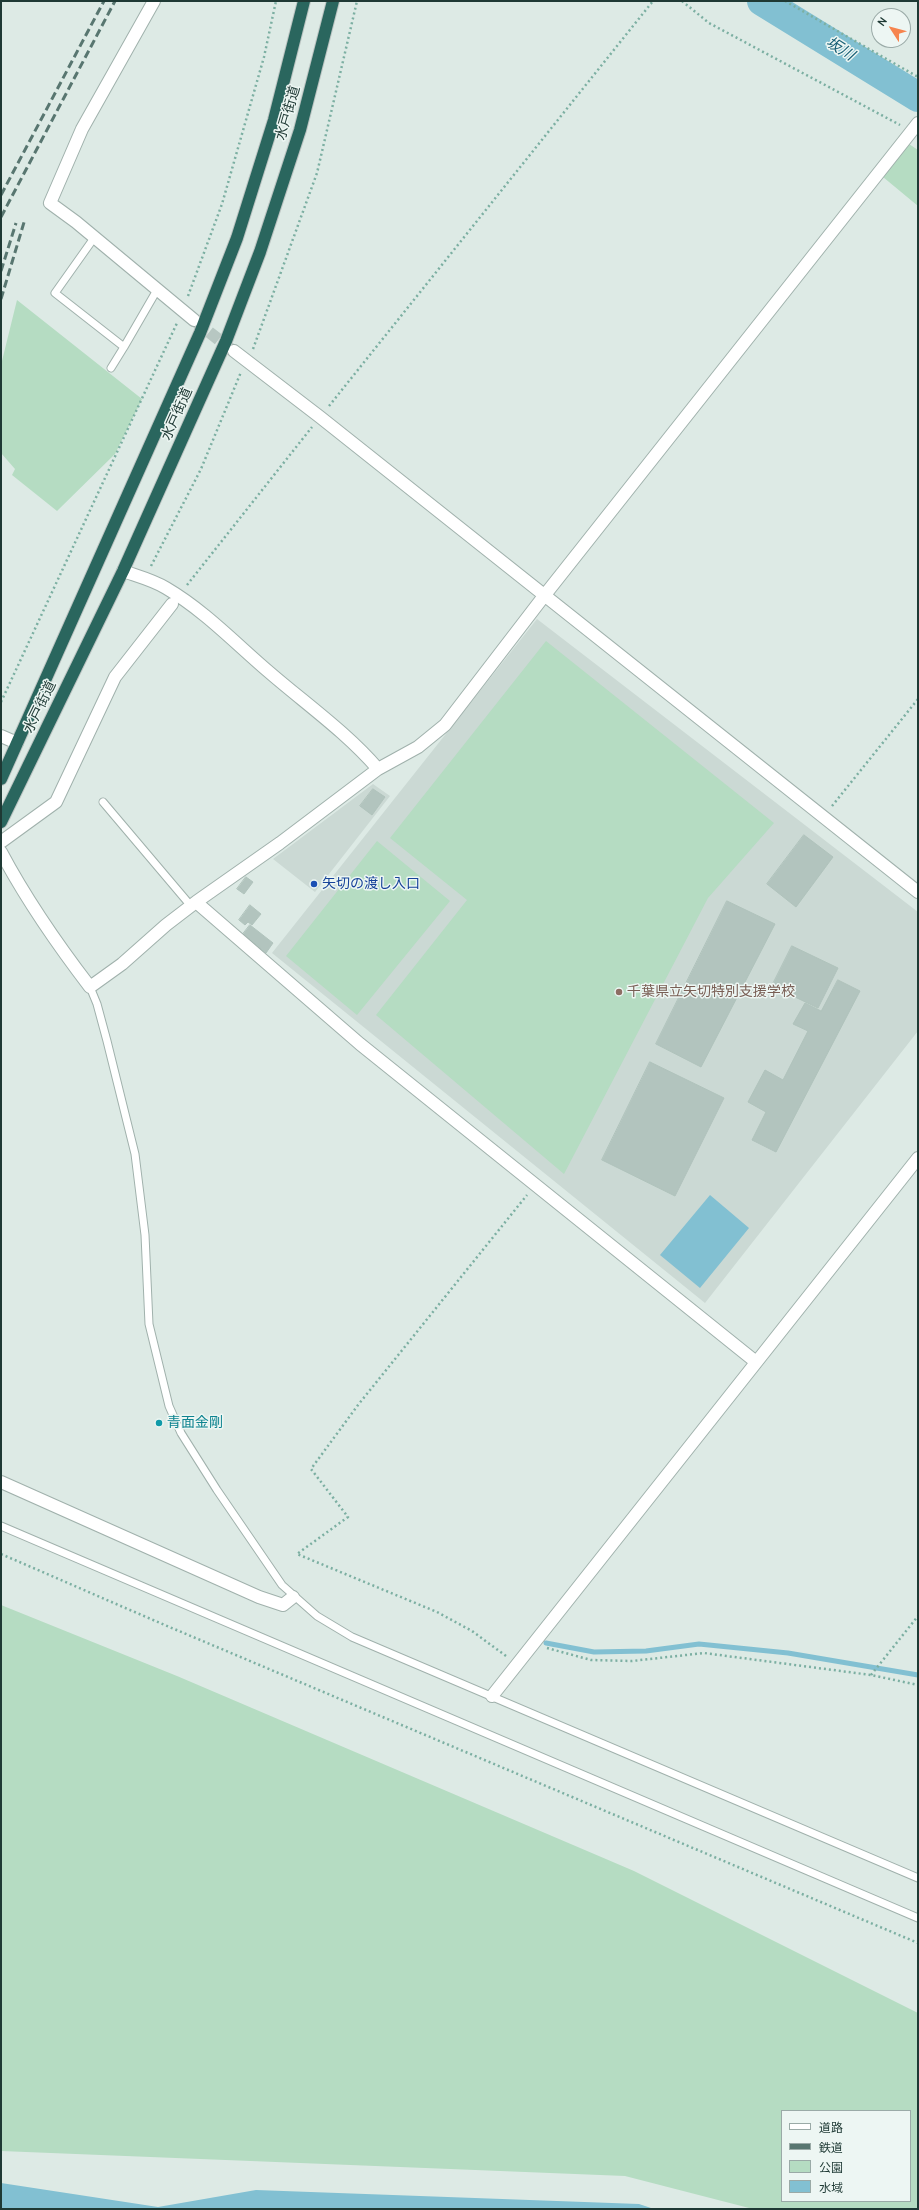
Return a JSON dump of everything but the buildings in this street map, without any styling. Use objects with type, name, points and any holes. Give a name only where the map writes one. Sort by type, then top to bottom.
[{"type":"highway","name":"水戸街道","points":[[1,779],[200,333],[237,238],[274,120],[304,1]]},
{"type":"highway","name":"水戸街道","points":[[1,822],[123,571],[226,341],[260,252],[300,130],[333,1]]},
{"type":"street","points":[[154,1],[82,129],[50,203],[76,222],[194,320]]},
{"type":"street","points":[[1,853],[17,882],[62,950],[90,987],[122,964],[166,924],[193,904],[280,843],[378,769],[418,747],[445,725],[544,596],[915,127]]},
{"type":"street","points":[[234,351],[320,417],[918,892]]},
{"type":"street","points":[[123,571],[164,587],[194,606],[237,641],[269,672],[358,746],[378,769]]},
{"type":"street","points":[[1,842],[56,802],[115,677],[172,604]]},
{"type":"street","points":[[1,736],[17,743]]},
{"type":"street","points":[[193,904],[360,1044],[756,1362]]},
{"type":"street","points":[[492,1696],[534,1645],[918,1158]]},
{"type":"street","points":[[1,1482],[259,1597],[283,1605],[293,1597]]},
{"type":"lane","points":[[94,238],[55,293],[124,347]]},
{"type":"lane","points":[[111,368],[156,290]]},
{"type":"lane","points":[[103,802],[193,904]]},
{"type":"lane","points":[[90,987],[97,1004],[107,1041],[134,1154],[145,1235],[149,1324],[162,1384],[169,1406],[181,1433],[216,1490],[269,1569],[293,1597],[317,1616],[352,1637],[918,1878]]},
{"type":"lane","points":[[1,1526],[918,1918]]},
{"type":"path","points":[[1,702],[183,311],[222,204],[264,57],[276,1]]},
{"type":"path","points":[[145,579],[200,469],[246,359],[253,348],[317,173],[357,1]]},
{"type":"path","points":[[184,588],[653,1]]},
{"type":"path","points":[[682,1],[708,23],[915,127]]},
{"type":"path","points":[[785,1],[918,77]]},
{"type":"path","points":[[823,817],[918,699]]},
{"type":"path","points":[[518,1664],[472,1631],[437,1612],[297,1554],[348,1517],[311,1469],[358,1405],[535,1185]]},
{"type":"path","points":[[1,1554],[160,1623],[918,1943]]},
{"type":"path","points":[[871,1674],[918,1616]]},
{"type":"path","points":[[534,1645],[591,1660],[632,1661],[704,1653],[871,1674],[918,1685]]},
{"type":"shaded area","name":"千葉県立矢切特別支援学校","points":[[537,619],[918,912],[918,1031],[705,1303],[272,953]]},
{"type":"shaded area","points":[[373,784],[390,796],[315,892],[273,859]]},
{"type":"green space","points":[[909,144],[918,150],[918,206],[883,177]]},
{"type":"green space","points":[[17,300],[142,399],[115,454],[57,511],[12,475],[15,469],[1,453],[1,365]]},
{"type":"green space","points":[[546,641],[774,823],[708,898],[564,1174],[376,1015],[467,900],[390,838]]},
{"type":"green space","points":[[377,841],[450,901],[357,1015],[286,956]]},
{"type":"green space","points":[[1,1605],[177,1676],[634,1871],[918,2013],[918,2209],[753,2209],[625,2176],[1,2151]]},
{"type":"water","points":[[710,1195],[749,1228],[700,1288],[660,1255]]},
{"type":"water","points":[[1,2183],[158,2207],[256,2190],[639,2204],[654,2209],[1,2209]]},
{"type":"waterway","name":"坂川","points":[[762,1],[918,97]]},
{"type":"waterway","points":[[546,1643],[594,1652],[646,1651],[699,1644],[788,1653],[918,1675]]},
{"type":"tunnel","points":[[195,321],[232,350]]},
{"type":"railway","points":[[1,195],[104,1]]},
{"type":"railway","points":[[1,217],[115,1]]},
{"type":"railway","points":[[1,299],[25,219]]},
{"type":"railway","points":[[1,271],[16,223]]},
{"type":"place","name":"矢切の渡し入口","points":[[314,884]]},
{"type":"place","name":"千葉県立矢切特別支援学校","points":[[619,992]]},
{"type":"place","name":"青面金剛","points":[[159,1423]]}]
